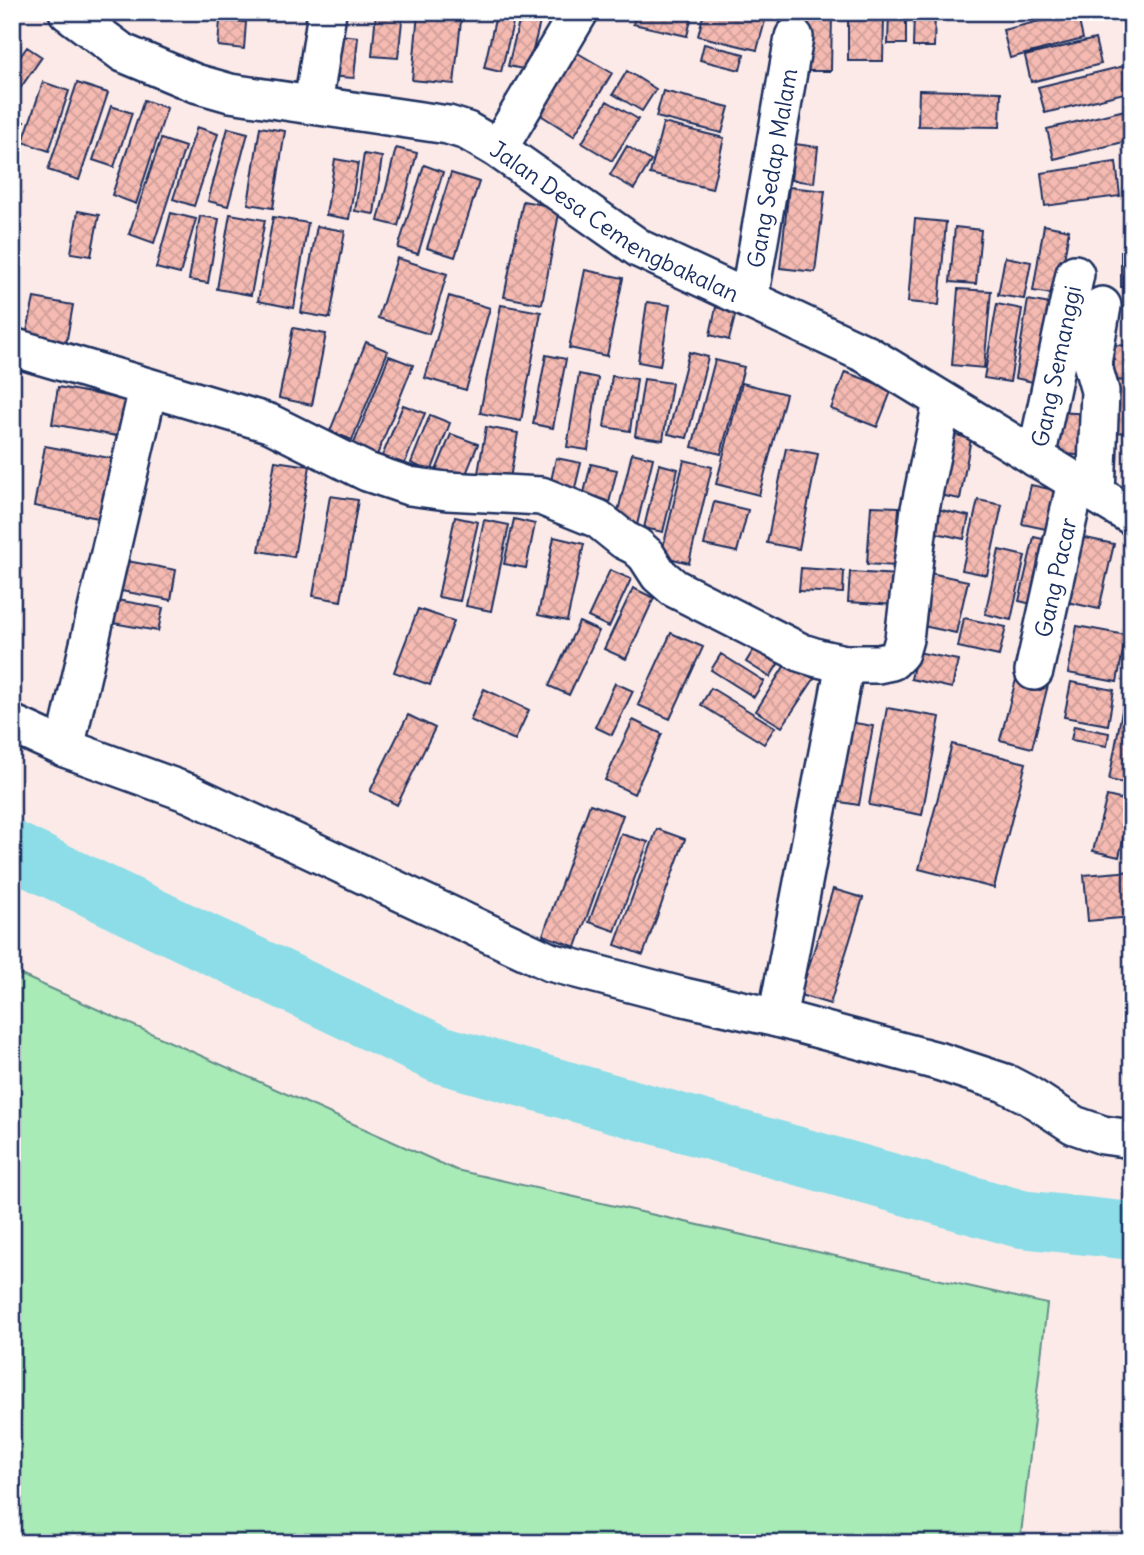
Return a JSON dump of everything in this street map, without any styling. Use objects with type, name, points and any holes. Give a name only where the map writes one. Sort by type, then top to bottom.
[{"type":"street","name":"Jalan Desa Cemengbakalan","points":[[68,12],[123,53],[195,83],[230,93],[448,125],[467,131],[498,149],[640,249],[866,354],[1132,516]]},
{"type":"street","points":[[313,105],[327,12]]},
{"type":"street","points":[[498,149],[579,12]]},
{"type":"street","name":"Gang Sedap Malam","points":[[749,299],[794,37]]},
{"type":"street","name":"Gang Semanggi","points":[[1036,457],[1075,274]]},
{"type":"street","name":"Gang Pacar","points":[[1034,671],[1086,488],[1100,391],[1092,363],[1102,306]]},
{"type":"street","points":[[12,347],[269,423],[367,472],[397,483],[447,491],[541,496],[588,513],[624,540],[636,545],[659,575],[674,587],[802,653],[845,664],[878,664],[892,661],[900,653],[920,509],[942,402]]},
{"type":"street","points":[[65,748],[148,389]]},
{"type":"street","points":[[777,1018],[845,664]]},
{"type":"street","points":[[12,724],[65,748],[189,793],[550,962],[941,1062],[1005,1083],[1073,1125],[1103,1135],[1132,1139]]},
{"type":"green space","points":[[12,971],[456,1170],[1047,1304],[1020,1543],[18,1543],[12,1518]]},
{"type":"building","points":[[376,12],[403,12],[398,58],[372,56]]},
{"type":"building","points":[[418,12],[462,12],[454,84],[412,80]]},
{"type":"building","points":[[636,12],[693,12],[687,36],[633,24]]},
{"type":"building","points":[[704,12],[730,12],[765,21],[757,50],[698,36]]},
{"type":"building","points":[[889,12],[906,12],[906,44],[888,44]]},
{"type":"building","points":[[914,12],[935,12],[934,47],[913,47]]},
{"type":"building","points":[[1077,12],[1083,39],[1010,58],[1003,30]]},
{"type":"building","points":[[799,13],[832,14],[831,71],[798,71]]},
{"type":"building","points":[[496,15],[514,19],[501,72],[484,68]]},
{"type":"building","points":[[520,18],[540,22],[528,70],[508,66]]},
{"type":"building","points":[[848,18],[884,18],[883,61],[848,61]]},
{"type":"building","points":[[220,20],[246,22],[244,49],[218,46]]},
{"type":"building","points":[[330,34],[358,37],[354,78],[326,76]]},
{"type":"building","points":[[1095,39],[1101,64],[1031,82],[1025,56]]},
{"type":"building","points":[[704,44],[744,54],[740,70],[700,60]]},
{"type":"building","points":[[27,47],[42,57],[12,100],[12,68]]},
{"type":"building","points":[[576,52],[612,73],[574,136],[539,114]]},
{"type":"building","points":[[1132,64],[1132,91],[1045,113],[1038,87]]},
{"type":"building","points":[[627,71],[656,89],[642,111],[613,94]]},
{"type":"building","points":[[43,82],[69,91],[49,151],[23,142]]},
{"type":"building","points":[[77,83],[108,93],[79,180],[48,170]]},
{"type":"building","points":[[919,90],[1001,92],[1000,127],[918,126]]},
{"type":"building","points":[[663,91],[729,107],[722,133],[656,117]]},
{"type":"building","points":[[144,100],[167,108],[136,204],[112,195]]},
{"type":"building","points":[[607,101],[638,119],[612,161],[582,143]]},
{"type":"building","points":[[111,106],[132,113],[114,167],[93,160]]},
{"type":"building","points":[[1129,109],[1132,140],[1054,159],[1047,129]]},
{"type":"building","points":[[12,116],[24,122],[12,146]]},
{"type":"building","points":[[663,123],[724,138],[712,189],[650,174]]},
{"type":"building","points":[[197,127],[218,134],[194,206],[173,199]]},
{"type":"building","points":[[260,127],[285,131],[273,208],[248,204]]},
{"type":"building","points":[[228,128],[248,133],[228,206],[208,201]]},
{"type":"building","points":[[161,139],[185,147],[154,243],[129,234]]},
{"type":"building","points":[[795,144],[818,147],[814,183],[791,180]]},
{"type":"building","points":[[627,146],[651,161],[634,189],[610,175]]},
{"type":"building","points":[[396,148],[417,153],[398,226],[378,221]]},
{"type":"building","points":[[364,154],[382,157],[374,214],[355,211]]},
{"type":"building","points":[[335,159],[358,163],[349,219],[326,215]]},
{"type":"building","points":[[1116,162],[1120,196],[1045,206],[1041,173]]},
{"type":"building","points":[[424,165],[443,172],[418,254],[398,248]]},
{"type":"building","points":[[451,173],[479,182],[455,257],[427,248]]},
{"type":"building","points":[[789,187],[825,191],[815,272],[780,268]]},
{"type":"building","points":[[523,201],[560,208],[542,304],[504,297]]},
{"type":"building","points":[[78,211],[99,215],[91,256],[71,253]]},
{"type":"building","points":[[171,213],[196,219],[180,274],[156,268]]},
{"type":"building","points":[[230,214],[265,220],[251,295],[217,289]]},
{"type":"building","points":[[200,216],[219,219],[208,283],[189,280]]},
{"type":"building","points":[[273,217],[308,223],[294,308],[258,301]]},
{"type":"building","points":[[915,219],[946,222],[939,305],[908,302]]},
{"type":"building","points":[[1044,225],[1069,230],[1058,295],[1033,291]]},
{"type":"building","points":[[317,226],[345,231],[330,318],[301,313]]},
{"type":"building","points":[[955,227],[981,230],[976,284],[950,282]]},
{"type":"building","points":[[1121,251],[1132,252],[1132,287],[1121,287]]},
{"type":"building","points":[[1005,257],[1031,262],[1024,299],[998,295]]},
{"type":"building","points":[[397,258],[447,274],[429,334],[378,318]]},
{"type":"building","points":[[585,270],[623,278],[607,356],[569,348]]},
{"type":"building","points":[[958,289],[991,291],[984,368],[952,365]]},
{"type":"building","points":[[449,296],[490,308],[466,390],[425,378]]},
{"type":"building","points":[[34,298],[73,305],[66,344],[26,336]]},
{"type":"building","points":[[1028,300],[1056,305],[1042,384],[1015,378]]},
{"type":"building","points":[[647,302],[670,305],[660,366],[638,362]]},
{"type":"building","points":[[997,304],[1022,309],[1010,382],[984,378]]},
{"type":"building","points":[[501,305],[541,312],[521,421],[480,413]]},
{"type":"building","points":[[716,307],[736,312],[729,340],[710,335]]},
{"type":"building","points":[[293,328],[326,334],[312,405],[279,398]]},
{"type":"building","points":[[366,342],[388,351],[352,440],[330,431]]},
{"type":"building","points":[[1115,345],[1132,346],[1132,381],[1113,380]]},
{"type":"building","points":[[689,352],[708,357],[687,438],[668,434]]},
{"type":"building","points":[[546,355],[566,359],[553,428],[533,424]]},
{"type":"building","points":[[389,356],[413,365],[375,460],[351,451]]},
{"type":"building","points":[[715,360],[744,367],[721,454],[692,447]]},
{"type":"building","points":[[845,372],[892,389],[877,427],[831,409]]},
{"type":"building","points":[[579,374],[598,378],[588,450],[567,447]]},
{"type":"building","points":[[612,376],[637,379],[630,431],[604,427]]},
{"type":"building","points":[[644,379],[672,383],[663,440],[635,436]]},
{"type":"building","points":[[1112,380],[1132,381],[1132,433],[1111,432]]},
{"type":"building","points":[[742,383],[786,394],[759,495],[716,484]]},
{"type":"building","points":[[58,387],[128,400],[122,437],[52,424]]},
{"type":"building","points":[[403,405],[425,413],[403,468],[381,459]]},
{"type":"building","points":[[1056,412],[1093,414],[1090,456],[1052,453]]},
{"type":"building","points":[[430,415],[450,423],[431,472],[411,463]]},
{"type":"building","points":[[486,427],[518,433],[509,484],[477,479]]},
{"type":"building","points":[[944,433],[971,438],[960,499],[934,494]]},
{"type":"building","points":[[451,434],[478,444],[460,489],[433,478]]},
{"type":"building","points":[[45,446],[115,459],[104,519],[34,506]]},
{"type":"building","points":[[786,448],[818,454],[799,549],[767,543]]},
{"type":"building","points":[[632,453],[653,458],[637,525],[616,520]]},
{"type":"building","points":[[556,458],[581,463],[573,496],[549,490]]},
{"type":"building","points":[[684,460],[712,467],[689,563],[661,556]]},
{"type":"building","points":[[275,461],[310,466],[294,557],[259,551]]},
{"type":"building","points":[[591,464],[617,470],[608,507],[582,501]]},
{"type":"building","points":[[659,464],[678,469],[663,532],[644,528]]},
{"type":"building","points":[[1031,485],[1054,490],[1046,529],[1022,524]]},
{"type":"building","points":[[330,496],[358,500],[341,601],[313,596]]},
{"type":"building","points":[[978,500],[1002,505],[987,575],[962,570]]},
{"type":"building","points":[[714,502],[748,510],[737,552],[704,545]]},
{"type":"building","points":[[871,506],[899,507],[895,566],[867,564]]},
{"type":"building","points":[[932,508],[969,516],[964,539],[927,531]]},
{"type":"building","points":[[455,517],[478,522],[460,601],[438,597]]},
{"type":"building","points":[[514,519],[535,524],[526,568],[504,564]]},
{"type":"building","points":[[484,520],[509,525],[491,611],[466,606]]},
{"type":"building","points":[[554,537],[584,544],[567,621],[538,615]]},
{"type":"building","points":[[1034,537],[1060,543],[1045,607],[1019,601]]},
{"type":"building","points":[[1081,537],[1114,544],[1099,609],[1067,602]]},
{"type":"building","points":[[999,550],[1025,556],[1011,620],[985,614]]},
{"type":"building","points":[[127,561],[176,570],[171,600],[121,591]]},
{"type":"building","points":[[801,568],[844,571],[843,593],[799,591]]},
{"type":"building","points":[[610,570],[631,579],[609,627],[588,617]]},
{"type":"building","points":[[921,571],[968,581],[956,633],[909,623]]},
{"type":"building","points":[[850,572],[898,575],[896,605],[848,602]]},
{"type":"building","points":[[633,588],[654,598],[626,659],[604,649]]},
{"type":"building","points":[[111,599],[163,608],[158,631],[107,622]]},
{"type":"building","points":[[418,609],[454,621],[430,685],[394,672]]},
{"type":"building","points":[[964,618],[1006,627],[999,656],[958,647]]},
{"type":"building","points":[[579,622],[599,631],[569,695],[549,686]]},
{"type":"building","points":[[1077,626],[1126,635],[1117,682],[1068,673]]},
{"type":"building","points":[[671,633],[703,647],[670,719],[638,705]]},
{"type":"building","points":[[756,646],[780,661],[770,677],[746,662]]},
{"type":"building","points":[[917,652],[958,660],[952,688],[911,679]]},
{"type":"building","points":[[721,654],[764,681],[754,697],[711,670]]},
{"type":"building","points":[[1132,657],[1132,785],[1109,780]]},
{"type":"building","points":[[787,662],[814,679],[782,727],[756,711]]},
{"type":"building","points":[[1018,672],[1049,681],[1032,748],[1000,740]]},
{"type":"building","points":[[1071,682],[1114,690],[1108,725],[1064,717]]},
{"type":"building","points":[[615,683],[633,691],[612,735],[595,727]]},
{"type":"building","points":[[711,688],[775,727],[764,744],[701,705]]},
{"type":"building","points":[[484,689],[529,710],[515,740],[470,720]]},
{"type":"building","points":[[887,708],[940,717],[922,815],[869,805]]},
{"type":"building","points":[[408,715],[435,728],[397,805],[370,791]]},
{"type":"building","points":[[633,720],[662,734],[634,794],[605,780]]},
{"type":"building","points":[[843,721],[873,726],[859,805],[828,800]]},
{"type":"building","points":[[1074,726],[1109,733],[1107,746],[1071,740]]},
{"type":"building","points":[[952,744],[1026,763],[994,888],[919,869]]},
{"type":"building","points":[[1107,796],[1132,802],[1119,857],[1093,851]]},
{"type":"building","points":[[590,804],[623,815],[576,947],[543,935]]},
{"type":"building","points":[[657,829],[685,839],[643,955],[615,945]]},
{"type":"building","points":[[621,834],[648,842],[615,931],[589,922]]},
{"type":"building","points":[[1132,871],[1132,917],[1088,921],[1084,875]]},
{"type":"building","points":[[833,889],[863,898],[830,1004],[800,995]]},
{"type":"waterway","points":[[12,850],[439,1054],[1021,1219],[1132,1231]]}]
